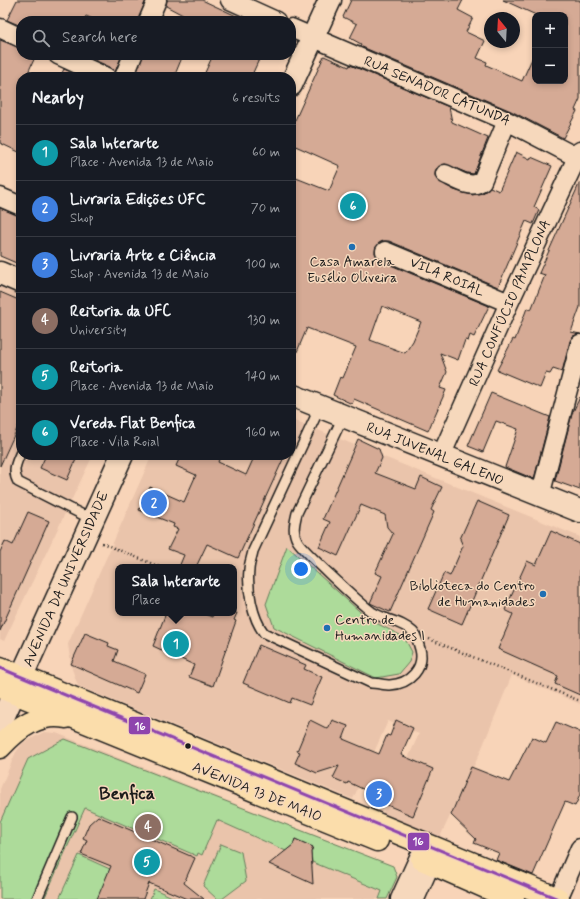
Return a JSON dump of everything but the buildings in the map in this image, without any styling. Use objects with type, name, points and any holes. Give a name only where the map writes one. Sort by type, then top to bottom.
[{"type":"main road","points":[[296,74],[330,0]]},
{"type":"main road","points":[[0,273],[16,280]]},
{"type":"main road","name":"RUA JUVENAL GALENO","points":[[296,397],[580,511]]},
{"type":"main road","name":"AVENIDA DA UNIVERSIDADE","points":[[0,724],[12,686],[89,528],[120,460]]},
{"type":"main road","name":"AVENIDA 13 DE MAIO","points":[[0,668],[12,686],[73,718],[425,860],[513,899]]},
{"type":"main road","name":"AVENIDA 13 DE MAIO","points":[[12,686],[558,899]]},
{"type":"main road","points":[[0,747],[19,728],[34,720],[54,714],[73,718]]},
{"type":"street","points":[[150,16],[157,0]]},
{"type":"street","points":[[230,0],[265,16]]},
{"type":"street","points":[[0,28],[16,36]]},
{"type":"street","name":"RUA SENADOR CATUNDA","points":[[296,30],[507,121],[579,156]]},
{"type":"street","points":[[69,60],[95,72]]},
{"type":"street","points":[[126,72],[131,60]]},
{"type":"street","points":[[445,174],[471,185],[477,185],[482,181],[507,121]]},
{"type":"street","name":"RUA CONFÚCIO PAMPLONA","points":[[441,456],[509,303],[579,156]]},
{"type":"street","points":[[0,197],[16,204]]},
{"type":"street","name":"VILA ROIAL","points":[[385,251],[509,303]]},
{"type":"street","points":[[540,496],[573,399],[580,344]]},
{"type":"street","points":[[558,899],[580,848]]},
{"type":"street","points":[[400,899],[425,860]]},
{"type":"street","points":[[415,899],[425,860]]},
{"type":"lane","points":[[296,459],[320,407]]},
{"type":"lane","points":[[295,460],[253,551],[249,569],[250,591],[259,626],[264,633],[372,683],[390,685],[402,682],[413,676],[421,664],[421,654],[414,633],[407,627],[371,611],[307,553],[297,541],[294,529],[297,513],[343,417]]},
{"type":"lane","points":[[18,460],[15,466],[14,476],[18,482],[89,528]]},
{"type":"lane","points":[[37,899],[72,817]]},
{"type":"path","points":[[89,528],[155,564]]},
{"type":"path","points":[[414,633],[580,701]]},
{"type":"shaded area","points":[[0,286],[16,294],[16,460],[91,460],[4,641],[0,639]]},
{"type":"shaded area","name":"Centro de Humanidades I","points":[[296,421],[580,537],[580,704],[512,675],[479,755],[439,839],[383,813],[419,734],[388,721],[353,799],[78,686],[71,666],[68,644],[150,460],[296,460]]},
{"type":"shaded area","points":[[44,732],[56,733],[393,866],[397,877],[387,899],[0,899],[0,789],[16,752],[23,743]]},
{"type":"green space","points":[[287,546],[368,619],[404,637],[412,652],[409,662],[399,674],[376,678],[274,627],[266,604]]},
{"type":"green space","points":[[65,739],[393,866],[397,877],[387,899],[379,899],[382,891],[312,862],[311,852],[313,847],[295,839],[293,845],[286,851],[217,820],[202,855],[198,853],[197,856],[85,808],[44,899],[0,899],[0,822],[28,759]]},
{"type":"green space","points":[[221,844],[241,852],[246,881],[222,899],[217,899],[203,886]]},
{"type":"green space","points":[[79,855],[112,870],[98,899],[59,899]]},
{"type":"green space","points":[[154,889],[177,899],[150,899]]},
{"type":"transit line","name":"16","points":[[0,668],[558,899]]},
{"type":"place","name":"Vereda Flat Benfica","points":[[353,206]]},
{"type":"place","name":"Casa Amarela Eusélio Oliveira","points":[[352,247]]},
{"type":"place","name":"Livraria Edições UFC","points":[[154,503]]},
{"type":"place","name":"Biblioteca do Centro de Humanidades","points":[[543,594]]},
{"type":"place","name":"Centro de Humanidades I","points":[[327,628]]},
{"type":"place","name":"Sala Interarte","points":[[176,644]]},
{"type":"place","name":"Livraria Arte e Ciência","points":[[379,794]]},
{"type":"place","name":"Reitoria da UFC","points":[[148,827]]},
{"type":"place","name":"Reitoria","points":[[147,862]]},
{"type":"district","name":"Benfica","points":[[127,794]]}]
